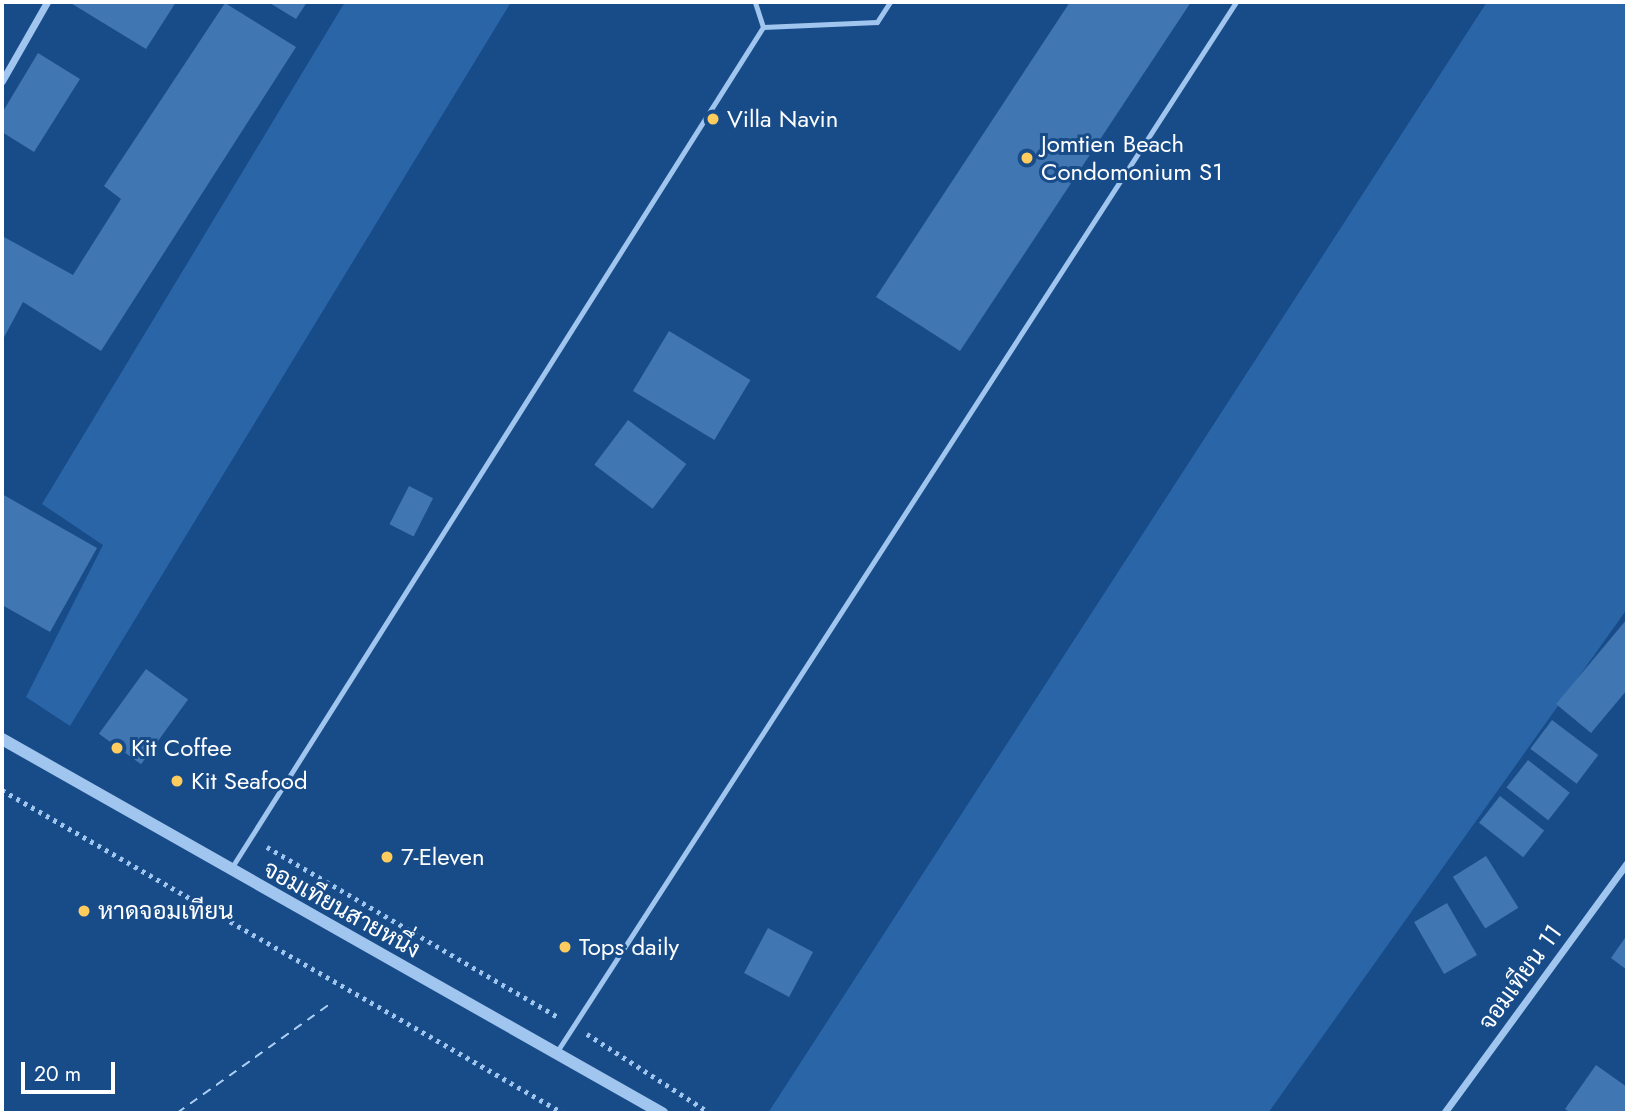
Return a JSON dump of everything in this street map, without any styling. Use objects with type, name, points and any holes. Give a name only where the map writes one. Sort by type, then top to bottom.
[{"type":"street","points":[[2,81],[47,2]]},
{"type":"street","name":"จอมเทียนสายหนึ่ง","points":[[2,739],[662,1113]]},
{"type":"street","name":"จอมเทียน 11","points":[[1444,1113],[1627,863]]},
{"type":"lane","points":[[755,2],[763,27]]},
{"type":"lane","points":[[763,27],[877,22],[890,2]]},
{"type":"lane","points":[[556,1053],[1236,2]]},
{"type":"lane","points":[[230,870],[763,27]]},
{"type":"path","points":[[2,790],[563,1113]]},
{"type":"path","points":[[251,838],[574,1026],[710,1113]]},
{"type":"shaded area","points":[[345,2],[511,2],[70,726],[26,697],[103,545],[42,504]]},
{"type":"shaded area","points":[[1487,2],[1627,2],[1627,609],[1268,1113],[768,1113]]},
{"type":"building","points":[[69,2],[176,2],[146,49]]},
{"type":"building","points":[[268,2],[307,2],[296,19]]},
{"type":"building","name":"Jomtien Beach Condomonium S1","points":[[1070,2],[1191,2],[960,351],[876,297]]},
{"type":"building","points":[[225,3],[296,47],[101,351],[23,302],[2,341],[4,237],[73,275],[121,199],[104,186]]},
{"type":"building","points":[[38,53],[80,79],[34,152],[2,132],[2,113]]},
{"type":"building","points":[[669,331],[750,380],[714,440],[633,391]]},
{"type":"building","points":[[628,420],[686,464],[653,509],[594,465]]},
{"type":"building","points":[[409,486],[433,498],[414,537],[389,524]]},
{"type":"building","points":[[2,494],[97,548],[50,632],[2,605]]},
{"type":"building","points":[[1627,619],[1627,690],[1591,733],[1556,704]]},
{"type":"building","points":[[146,669],[188,700],[141,764],[99,734]]},
{"type":"building","points":[[1552,720],[1598,755],[1577,784],[1530,749]]},
{"type":"building","points":[[1528,760],[1570,793],[1548,820],[1506,788]]},
{"type":"building","points":[[1500,796],[1544,830],[1523,857],[1479,823]]},
{"type":"building","points":[[1486,856],[1518,908],[1485,928],[1453,877]]},
{"type":"building","points":[[1447,903],[1477,955],[1444,974],[1414,922]]},
{"type":"building","points":[[768,928],[813,952],[789,997],[744,973]]},
{"type":"building","points":[[1627,935],[1627,970],[1611,958]]},
{"type":"building","points":[[1596,1065],[1627,1087],[1627,1113],[1571,1113],[1565,1109]]},
{"type":"ferry route","points":[[177,1113],[331,1003]]},
{"type":"place","name":"Villa Navin","points":[[713,119]]},
{"type":"place","name":"Jomtien Beach Condomonium S1","points":[[1027,158]]},
{"type":"place","name":"Kit Coffee","points":[[117,748]]},
{"type":"place","name":"Kit Seafood","points":[[177,781]]},
{"type":"place","name":"7-Eleven","points":[[387,857]]},
{"type":"place","name":"หาดจอมเทียน","points":[[84,911]]},
{"type":"place","name":"Tops daily","points":[[565,947]]}]
